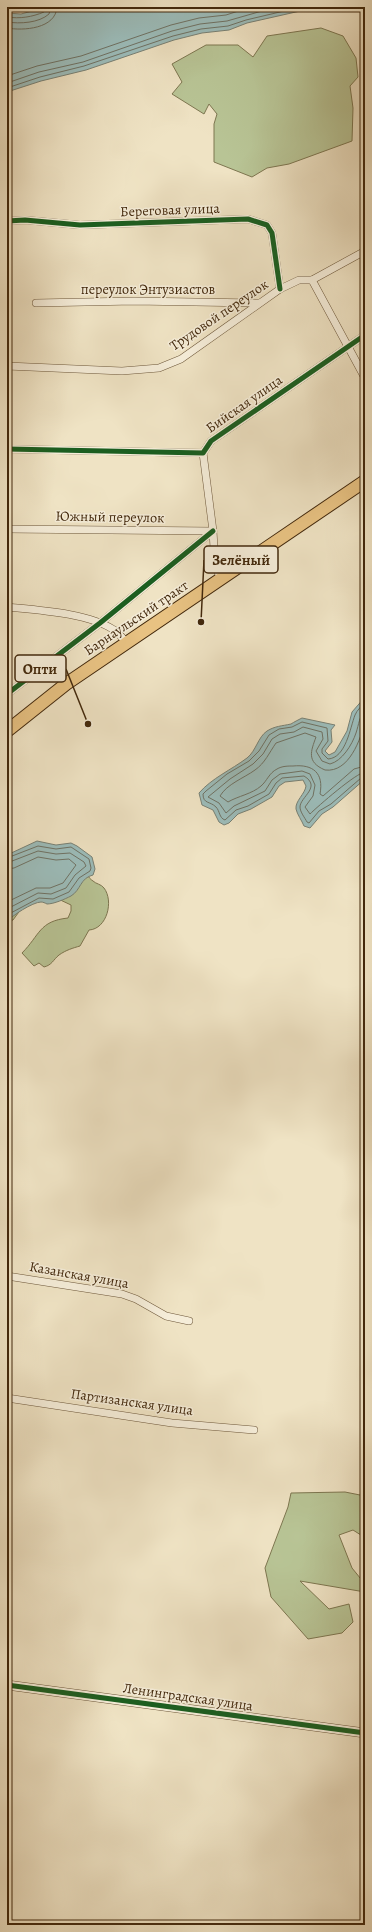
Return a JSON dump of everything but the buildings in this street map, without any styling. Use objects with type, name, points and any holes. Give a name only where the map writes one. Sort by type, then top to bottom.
[{"type":"main road","name":"Барнаульский тракт","points":[[7,731],[66,684],[365,481]]},
{"type":"street","name":"Береговая улица","points":[[7,221],[25,220],[80,225],[248,219],[267,225],[272,233],[280,289]]},
{"type":"street","name":"Трудовой переулок","points":[[7,366],[122,371],[159,368],[181,359],[280,289],[299,280],[312,280],[365,251]]},
{"type":"street","points":[[312,280],[365,378]]},
{"type":"street","name":"переулок Энтузиастов","points":[[36,303],[126,301],[259,303]]},
{"type":"street","name":"Бийская улица","points":[[7,449],[203,453],[211,441],[365,335]]},
{"type":"street","points":[[203,453],[213,531],[215,565],[221,579]]},
{"type":"street","name":"Южный переулок","points":[[7,528],[213,531]]},
{"type":"street","points":[[7,694],[100,623],[213,531]]},
{"type":"street","points":[[7,607],[52,611],[100,623],[115,630],[127,643]]},
{"type":"street","name":"Казанская улица","points":[[7,1276],[122,1294],[136,1299],[166,1316],[189,1321]]},
{"type":"street","name":"Партизанская улица","points":[[7,1398],[172,1423],[254,1430]]},
{"type":"street","name":"Ленинградская улица","points":[[7,1685],[365,1733]]},
{"type":"green space","points":[[321,28],[343,36],[356,58],[358,77],[350,86],[353,108],[352,141],[289,164],[267,168],[252,177],[214,162],[214,124],[217,114],[209,104],[204,114],[172,94],[182,82],[172,64],[206,45],[238,45],[253,57],[267,36]]},
{"type":"green space","points":[[82,866],[90,878],[103,887],[107,893],[107,914],[100,925],[89,930],[80,946],[62,953],[47,966],[44,967],[39,963],[34,966],[22,953],[45,926],[51,922],[68,918],[71,911],[71,905],[54,897],[24,905],[13,920],[7,922],[7,887]]},
{"type":"green space","points":[[345,1492],[365,1496],[364,1537],[353,1530],[339,1535],[352,1568],[365,1584],[365,1592],[300,1581],[329,1609],[349,1604],[353,1622],[342,1633],[308,1639],[271,1597],[265,1568],[288,1507],[291,1493]]},
{"type":"water","points":[[47,7],[318,7],[247,23],[229,30],[202,33],[174,40],[86,70],[41,81],[7,92],[7,13],[21,14]]},
{"type":"water","points":[[365,697],[365,779],[333,807],[322,814],[310,828],[304,826],[296,809],[297,803],[306,786],[303,780],[285,782],[279,786],[272,797],[251,809],[238,814],[229,823],[224,825],[219,822],[213,810],[202,805],[199,793],[216,778],[247,758],[253,752],[264,734],[273,728],[291,724],[302,718],[335,725],[331,730],[332,742],[325,751],[329,755],[335,752],[347,731],[352,712]]},
{"type":"water","points":[[37,841],[56,845],[71,843],[77,846],[92,857],[95,869],[93,875],[85,879],[77,891],[71,896],[53,903],[47,904],[41,902],[33,904],[17,913],[7,922],[7,855]]},
{"type":"cycle path","points":[[7,221],[25,220],[80,225],[248,219],[267,225],[272,233],[280,289]]},
{"type":"cycle path","points":[[7,449],[203,453],[211,441],[365,335]]},
{"type":"cycle path","points":[[7,694],[100,623],[213,531]]},
{"type":"cycle path","points":[[7,1685],[365,1733]]},
{"type":"place","name":"Зелёный","points":[[201,622]]},
{"type":"place","name":"Опти","points":[[88,724]]}]
